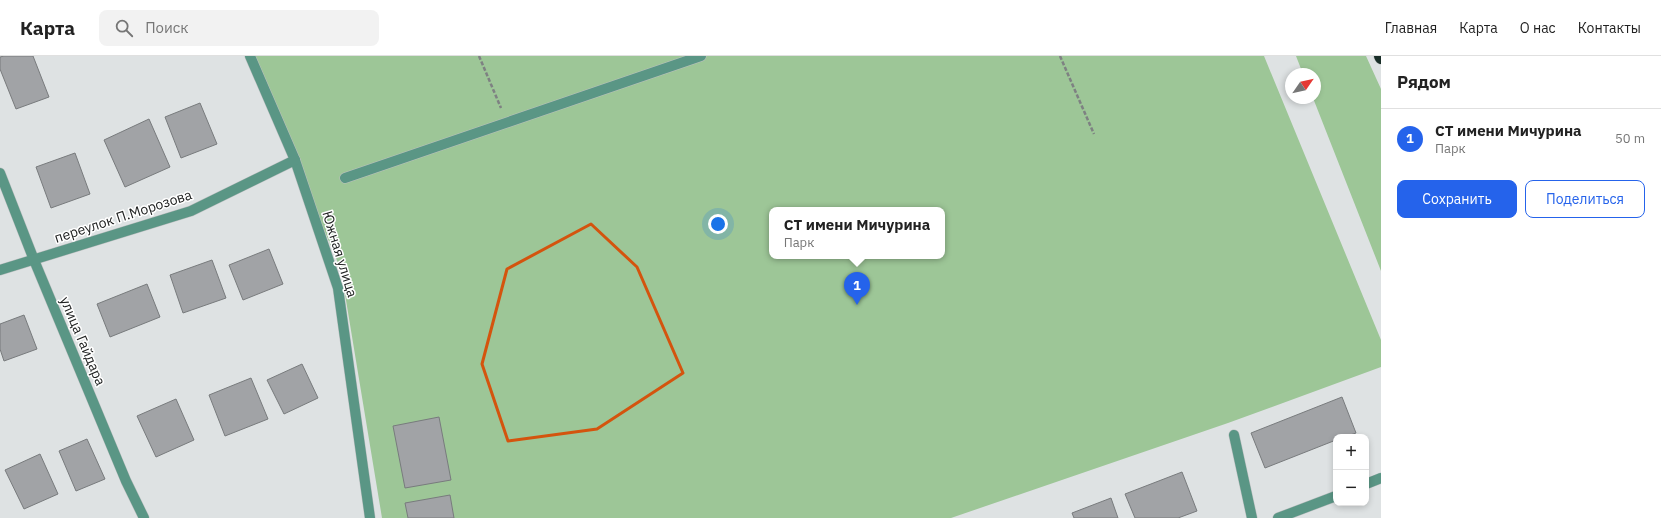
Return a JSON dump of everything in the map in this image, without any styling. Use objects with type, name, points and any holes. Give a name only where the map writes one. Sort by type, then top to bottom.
[{"type":"street","name":"Южная улица","points":[[250,56],[295,160],[338,288],[370,518]]},
{"type":"street","points":[[345,178],[701,56]]},
{"type":"street","name":"переулок П.Морозова","points":[[0,270],[192,211],[295,160]]},
{"type":"street","name":"улица Гайдара","points":[[0,173],[34,260],[126,481],[144,518]]},
{"type":"street","points":[[1234,435],[1252,518]]},
{"type":"street","points":[[1369,483],[1381,478]]},
{"type":"street","points":[[1278,518],[1333,497]]},
{"type":"path","points":[[479,56],[507,122]]},
{"type":"path","points":[[1060,56],[1094,134]]},
{"type":"highlighted area","points":[[591,224],[637,267],[683,373],[597,429],[508,441],[482,364],[507,269]]},
{"type":"green space","points":[[251,56],[1264,56],[1381,340],[1381,367],[1228,423],[951,518],[382,518],[341,270]]},
{"type":"green space","points":[[1296,56],[1366,56],[1381,89],[1381,271],[1315,104],[1321,104],[1321,68],[1301,68]]},
{"type":"building","points":[[33,56],[49,97],[16,109],[0,69],[0,57]]},
{"type":"building","points":[[200,103],[217,144],[181,158],[165,117]]},
{"type":"building","points":[[149,119],[170,167],[125,187],[104,140]]},
{"type":"building","points":[[75,153],[90,194],[51,208],[36,167]]},
{"type":"building","points":[[269,249],[283,284],[243,300],[229,265]]},
{"type":"building","points":[[212,260],[226,298],[183,313],[170,275]]},
{"type":"building","points":[[147,284],[160,317],[110,337],[97,304]]},
{"type":"building","points":[[24,315],[37,349],[4,361],[0,349],[0,324]]},
{"type":"building","points":[[302,364],[318,398],[284,414],[267,380]]},
{"type":"building","points":[[251,378],[268,419],[225,436],[209,395]]},
{"type":"building","points":[[1342,397],[1356,433],[1333,434],[1333,441],[1265,468],[1251,433]]},
{"type":"building","points":[[176,399],[194,440],[156,457],[137,416]]},
{"type":"building","points":[[439,417],[451,480],[405,488],[393,426]]},
{"type":"building","points":[[87,439],[105,479],[76,491],[59,451]]},
{"type":"building","points":[[40,454],[58,494],[24,509],[5,470]]},
{"type":"building","points":[[1182,472],[1197,511],[1178,518],[1135,518],[1125,494]]},
{"type":"building","points":[[450,495],[454,518],[408,518],[405,503]]},
{"type":"building","points":[[1111,498],[1118,518],[1074,518],[1072,513]]},
{"type":"place","name":"СТ имени Мичурина","points":[[857,305]]}]
